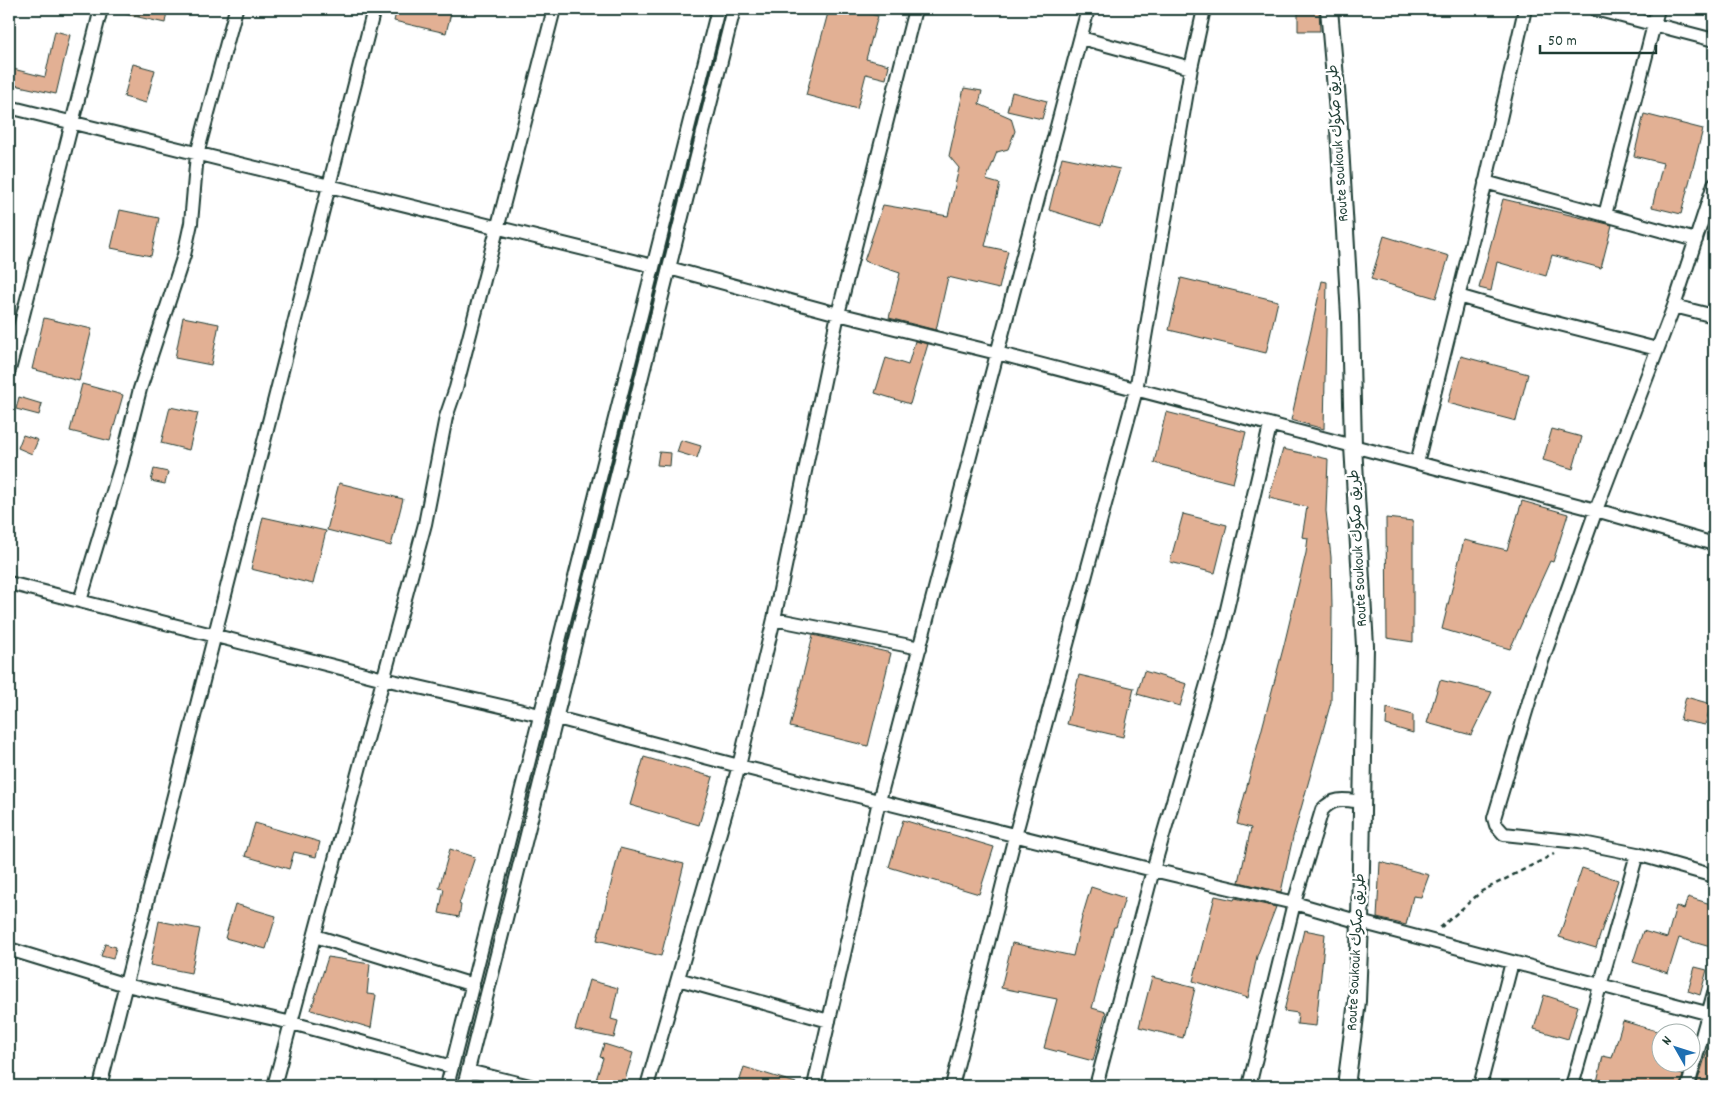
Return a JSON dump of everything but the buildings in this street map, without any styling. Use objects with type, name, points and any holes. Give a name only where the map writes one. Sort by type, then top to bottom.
[{"type":"street","points":[[9,370],[12,342],[101,9]]},
{"type":"street","points":[[80,601],[121,465],[140,389],[184,255],[191,223],[197,154],[236,9]]},
{"type":"street","points":[[100,1086],[374,9]]},
{"type":"street","points":[[274,1086],[425,524],[446,417],[456,388],[554,9]]},
{"type":"street","points":[[448,1086],[718,9]]},
{"type":"street","points":[[464,1086],[734,9]]},
{"type":"street","points":[[647,1086],[739,766],[774,619],[838,314],[916,9]]},
{"type":"street","points":[[814,1086],[879,802],[1088,9]]},
{"type":"street","points":[[952,1086],[1015,836],[1136,390],[1191,68],[1204,9]]},
{"type":"street","name":"Route Soukouk طريق صكوك","points":[[1330,9],[1349,306],[1353,446],[1365,646],[1363,802],[1357,1001],[1346,1086]]},
{"type":"street","points":[[1417,463],[1525,9]]},
{"type":"street","points":[[1595,9],[1714,40]]},
{"type":"street","points":[[1605,215],[1658,9]]},
{"type":"street","points":[[1081,38],[1191,68]]},
{"type":"street","points":[[9,107],[653,266]]},
{"type":"street","points":[[1485,182],[1696,240]]},
{"type":"street","points":[[1714,184],[1674,306],[1596,510],[1536,678],[1494,818],[1496,825],[1504,834],[1578,842],[1637,854],[1714,876]]},
{"type":"street","points":[[669,268],[838,314],[997,353],[1596,510],[1714,544]]},
{"type":"street","points":[[1458,296],[1526,316],[1657,349]]},
{"type":"street","points":[[1674,306],[1714,316]]},
{"type":"street","points":[[1096,1086],[1153,870],[1220,639],[1270,426]]},
{"type":"street","points":[[9,583],[384,679],[540,715]]},
{"type":"street","points":[[774,619],[920,648]]},
{"type":"street","points":[[557,718],[1015,836],[1294,902],[1426,940],[1712,1014]]},
{"type":"street","points":[[1249,1086],[1294,902],[1322,810],[1328,804],[1337,800],[1363,802]]},
{"type":"street","points":[[1572,1086],[1637,854]]},
{"type":"street","points":[[315,936],[473,985]]},
{"type":"street","points":[[9,949],[126,985],[292,1023],[452,1067]]},
{"type":"street","points":[[1480,1086],[1512,962]]},
{"type":"street","points":[[678,979],[829,1021]]},
{"type":"street","points":[[1688,1086],[1712,1014],[1714,993]]},
{"type":"street","points":[[468,1071],[530,1086]]},
{"type":"path","points":[[1426,940],[1482,891],[1578,842]]}]
